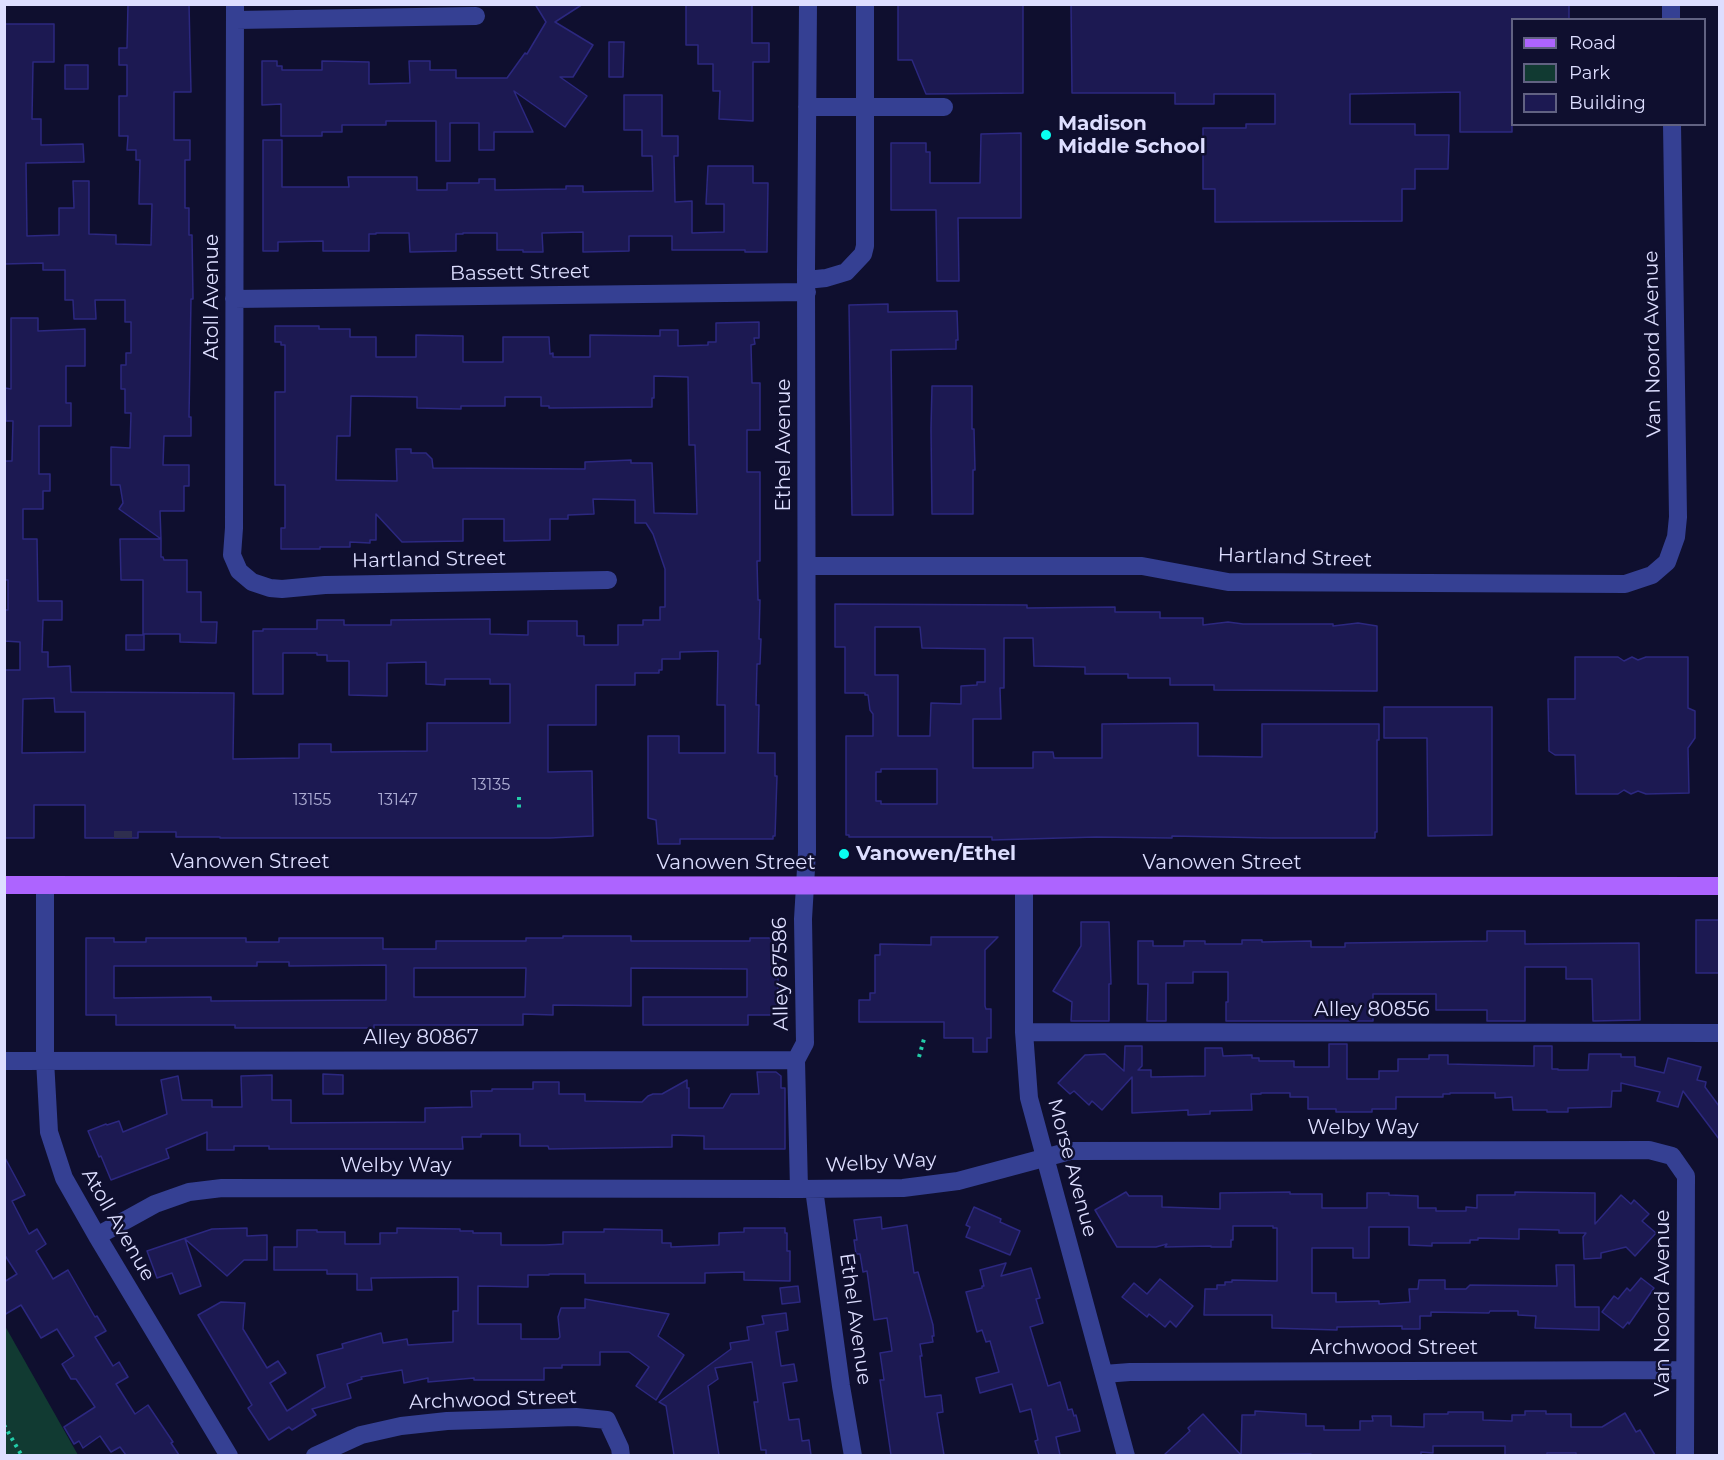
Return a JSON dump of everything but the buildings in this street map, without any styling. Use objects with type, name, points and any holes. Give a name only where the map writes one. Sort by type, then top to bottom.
[{"type":"main road","name":"Vanowen Street","points":[[4,885],[1719,886]]},
{"type":"street","name":"Ethel Avenue","points":[[804,885],[807,852],[808,4]]},
{"type":"street","name":"Bassett Street","points":[[234,299],[806,286],[846,272],[863,254],[865,246],[865,4]]},
{"type":"street","points":[[236,12],[476,16]]},
{"type":"street","name":"Atoll Avenue","points":[[236,12],[234,528],[232,555],[239,571],[252,582]]},
{"type":"street","points":[[807,108],[944,106]]},
{"type":"street","name":"Van Noord Avenue","points":[[1667,562],[1676,537],[1678,517],[1672,126]]},
{"type":"street","name":"Hartland Street","points":[[807,566],[1142,566],[1228,582],[1625,584],[1652,575],[1667,562]]},
{"type":"street","name":"Hartland Street","points":[[252,582],[282,589],[325,585],[608,579]]},
{"type":"street","name":"Atoll Avenue","points":[[45,885],[45,1060],[50,1132],[64,1178],[229,1455]]},
{"type":"street","name":"Alley 87586","points":[[804,885],[805,1043],[796,1060],[807,1189]]},
{"type":"street","name":"Morse Avenue","points":[[1024,886],[1024,1032],[1029,1098],[1126,1455]]},
{"type":"street","name":"Alley 80856","points":[[1024,1032],[1719,1033]]},
{"type":"street","name":"Alley 80867","points":[[4,1060],[796,1060]]},
{"type":"street","name":"Welby Way","points":[[97,1236],[155,1204],[189,1192],[222,1188],[903,1188],[958,1181],[1070,1151],[1649,1150],[1672,1156]]},
{"type":"street","name":"Van Noord Avenue","points":[[1672,1156],[1686,1176],[1685,1455]]},
{"type":"street","name":"Ethel Avenue","points":[[807,1189],[853,1455]]},
{"type":"street","name":"Archwood Street","points":[[1104,1374],[1130,1372],[1685,1370]]},
{"type":"street","name":"Archwood Street","points":[[315,1455],[361,1435],[401,1426],[576,1417],[607,1420],[621,1455]]},
{"type":"path","points":[[519,797],[519,812]]},
{"type":"path","points":[[920,1057],[924,1039]]},
{"type":"path","points":[[4,1425],[22,1455]]},
{"type":"green space","points":[[5,1326],[78,1455],[5,1455]]},
{"type":"tunnel","points":[[123,831],[123,838]]},
{"type":"place","name":"Madison Middle School","points":[[1046,135]]},
{"type":"place","name":"Vanowen/Ethel","points":[[844,854]]}]
